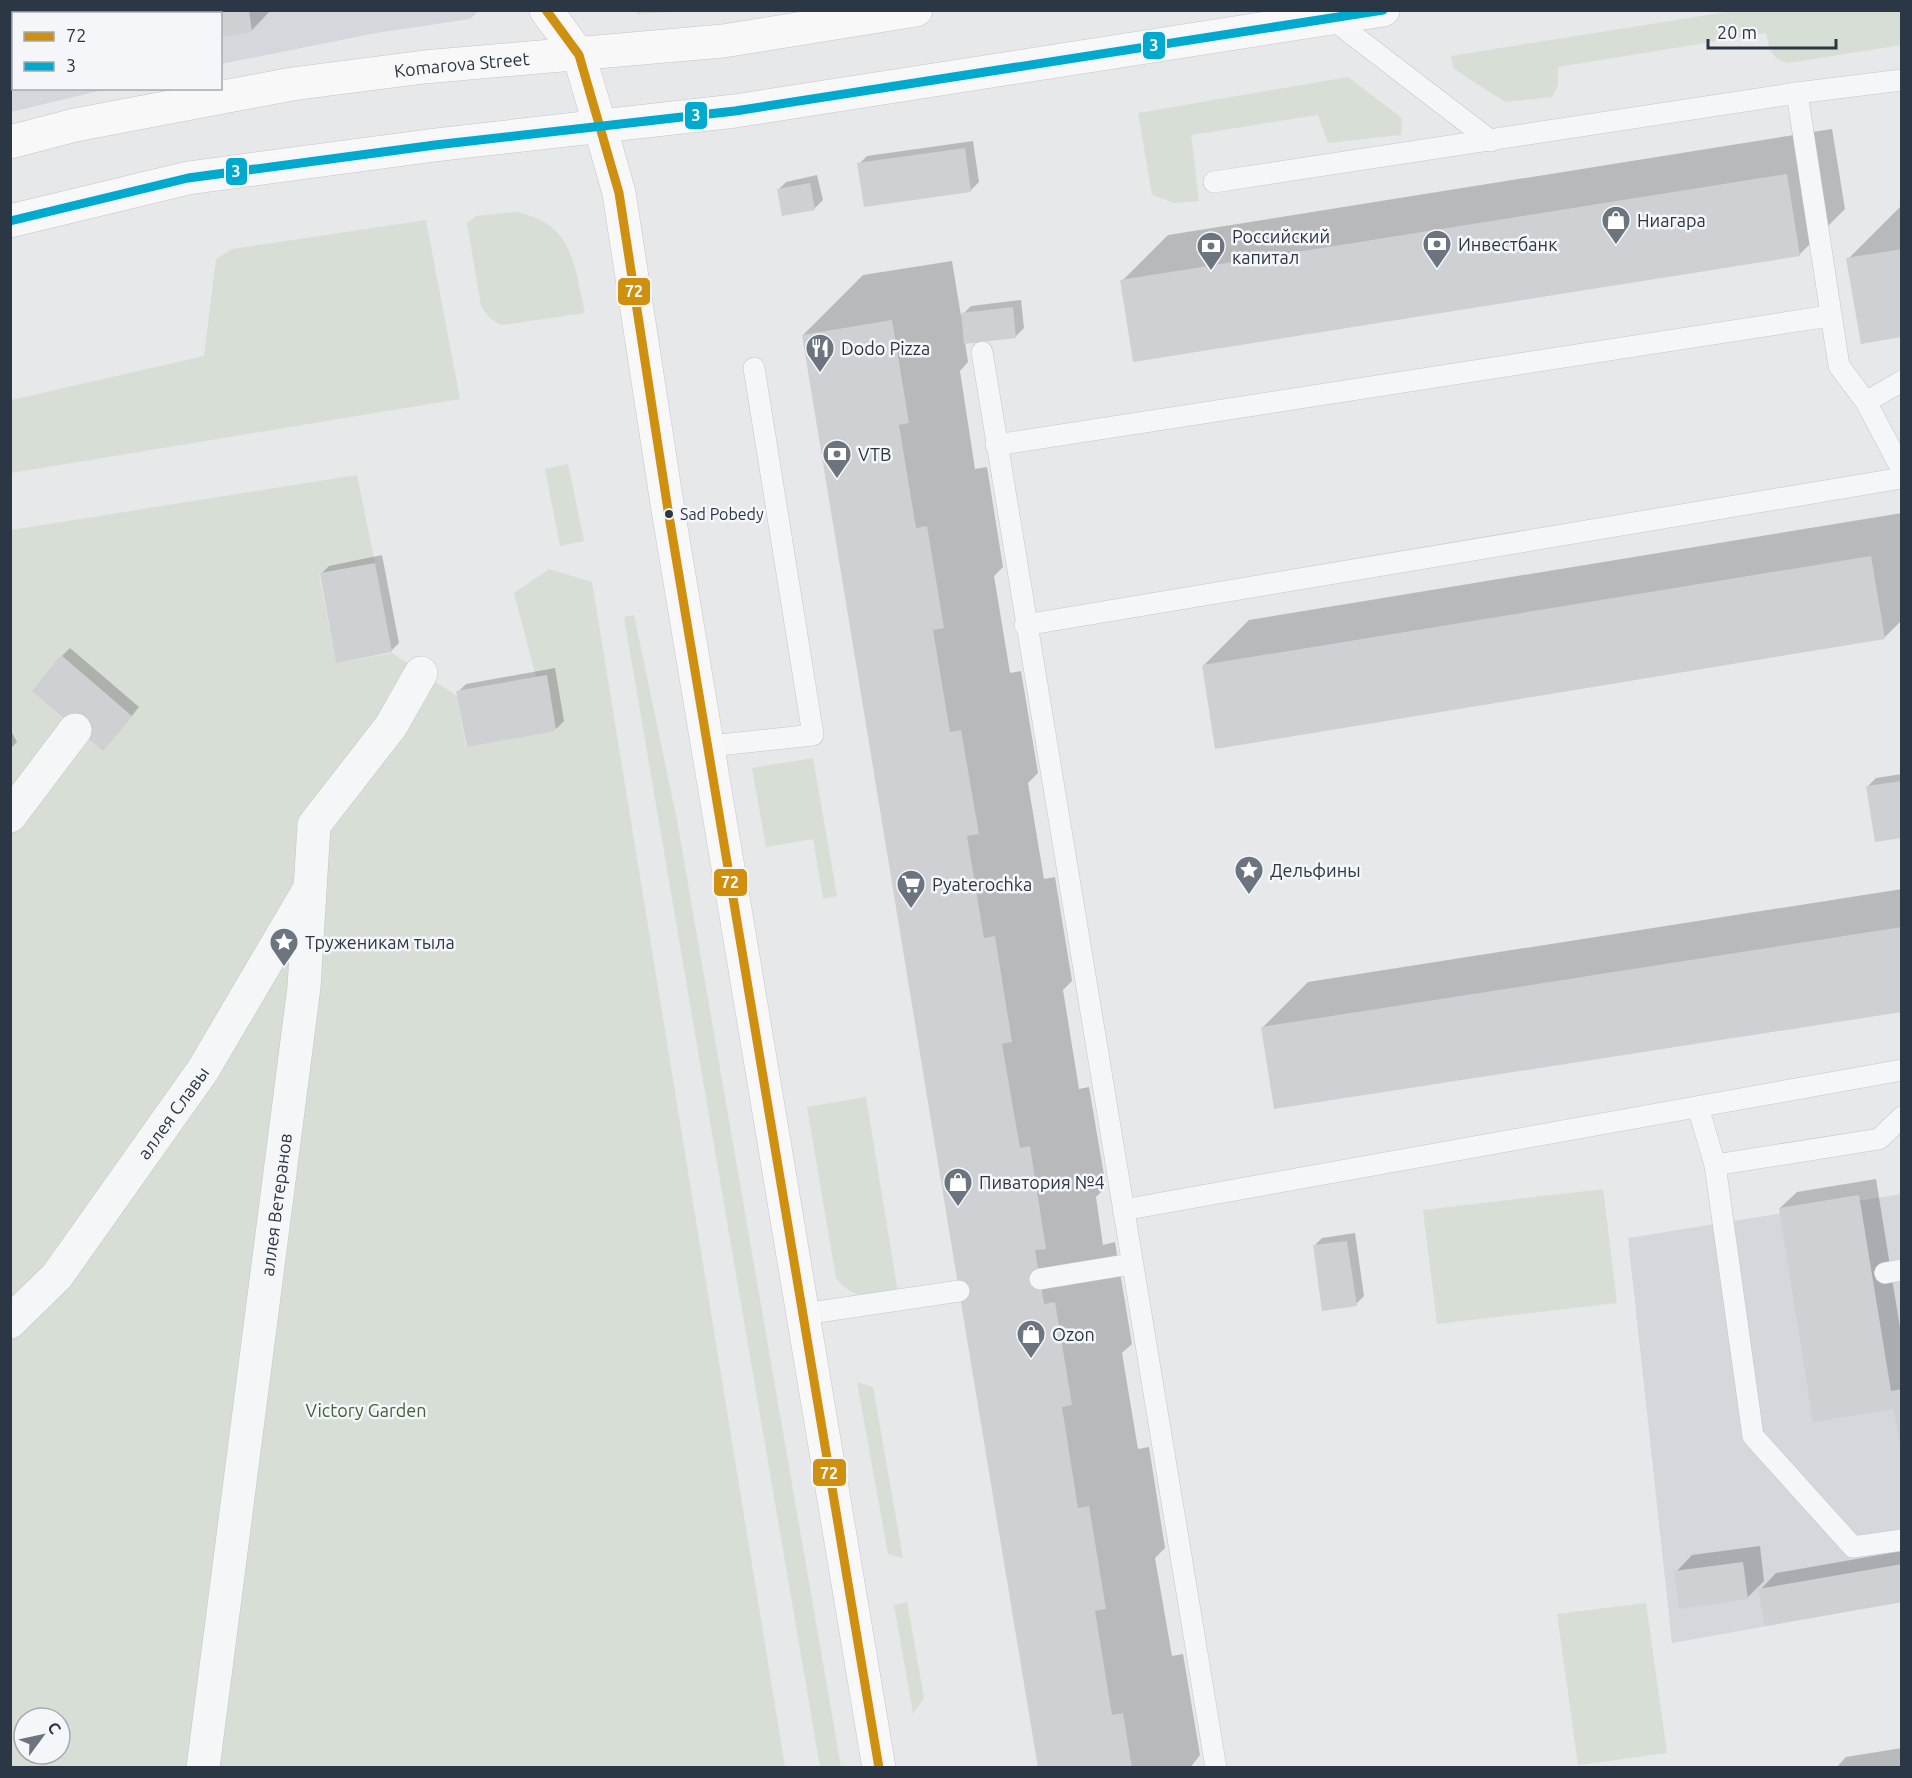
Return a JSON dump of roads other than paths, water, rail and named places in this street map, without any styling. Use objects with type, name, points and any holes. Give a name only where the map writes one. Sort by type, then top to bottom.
[{"type":"main road","points":[[546,10],[579,55],[619,193],[668,510],[710,746],[879,1767]]},
{"type":"main road","name":"Komarova Street","points":[[10,142],[75,125],[292,84],[424,67],[579,55],[723,40],[916,10]]},
{"type":"main road","points":[[10,221],[188,178],[735,111],[1383,10]]},
{"type":"street","name":"аллея Ветеранов","points":[[203,1767],[303,993],[314,825],[391,726],[421,673]]},
{"type":"street","points":[[10,816],[75,730]]},
{"type":"street","name":"аллея Славы","points":[[10,1322],[57,1276],[203,1070],[311,886]]},
{"type":"lane","points":[[1332,19],[1491,141]]},
{"type":"lane","points":[[1214,182],[1797,93],[1902,80]]},
{"type":"lane","points":[[1797,93],[1829,316],[1839,366],[1866,402],[1902,470]]},
{"type":"lane","points":[[996,445],[1829,316]]},
{"type":"lane","points":[[982,352],[1025,626],[1216,1767]]},
{"type":"lane","points":[[710,746],[813,735],[754,368]]},
{"type":"lane","points":[[1866,402],[1902,381]]},
{"type":"lane","points":[[1025,626],[1902,478]]},
{"type":"lane","points":[[1124,1210],[1902,1070]]},
{"type":"lane","points":[[1698,1107],[1715,1165],[1753,1436],[1853,1547],[1902,1540]]},
{"type":"lane","points":[[1715,1165],[1879,1139],[1902,1117]]},
{"type":"lane","points":[[1040,1279],[1131,1264]]},
{"type":"lane","points":[[804,1314],[959,1291]]},
{"type":"place","name":"Ниагара","points":[[1616,246]]},
{"type":"place","name":"Инвестбанк","points":[[1437,270]]},
{"type":"place","name":"Российский капитал","points":[[1211,272]]},
{"type":"place","name":"Dodo Pizza","points":[[820,374]]},
{"type":"place","name":"VTB","points":[[837,480]]},
{"type":"place","name":"Sad Pobedy","points":[[669,514]]},
{"type":"place","name":"Дельфины","points":[[1249,896]]},
{"type":"place","name":"Pyaterochka","points":[[911,910]]},
{"type":"place","name":"Труженикам тыла","points":[[284,968]]},
{"type":"place","name":"Пиватория №4","points":[[958,1208]]},
{"type":"place","name":"Ozon","points":[[1031,1360]]},
{"type":"park label","name":"Victory Garden","points":[[366,1410]]}]
